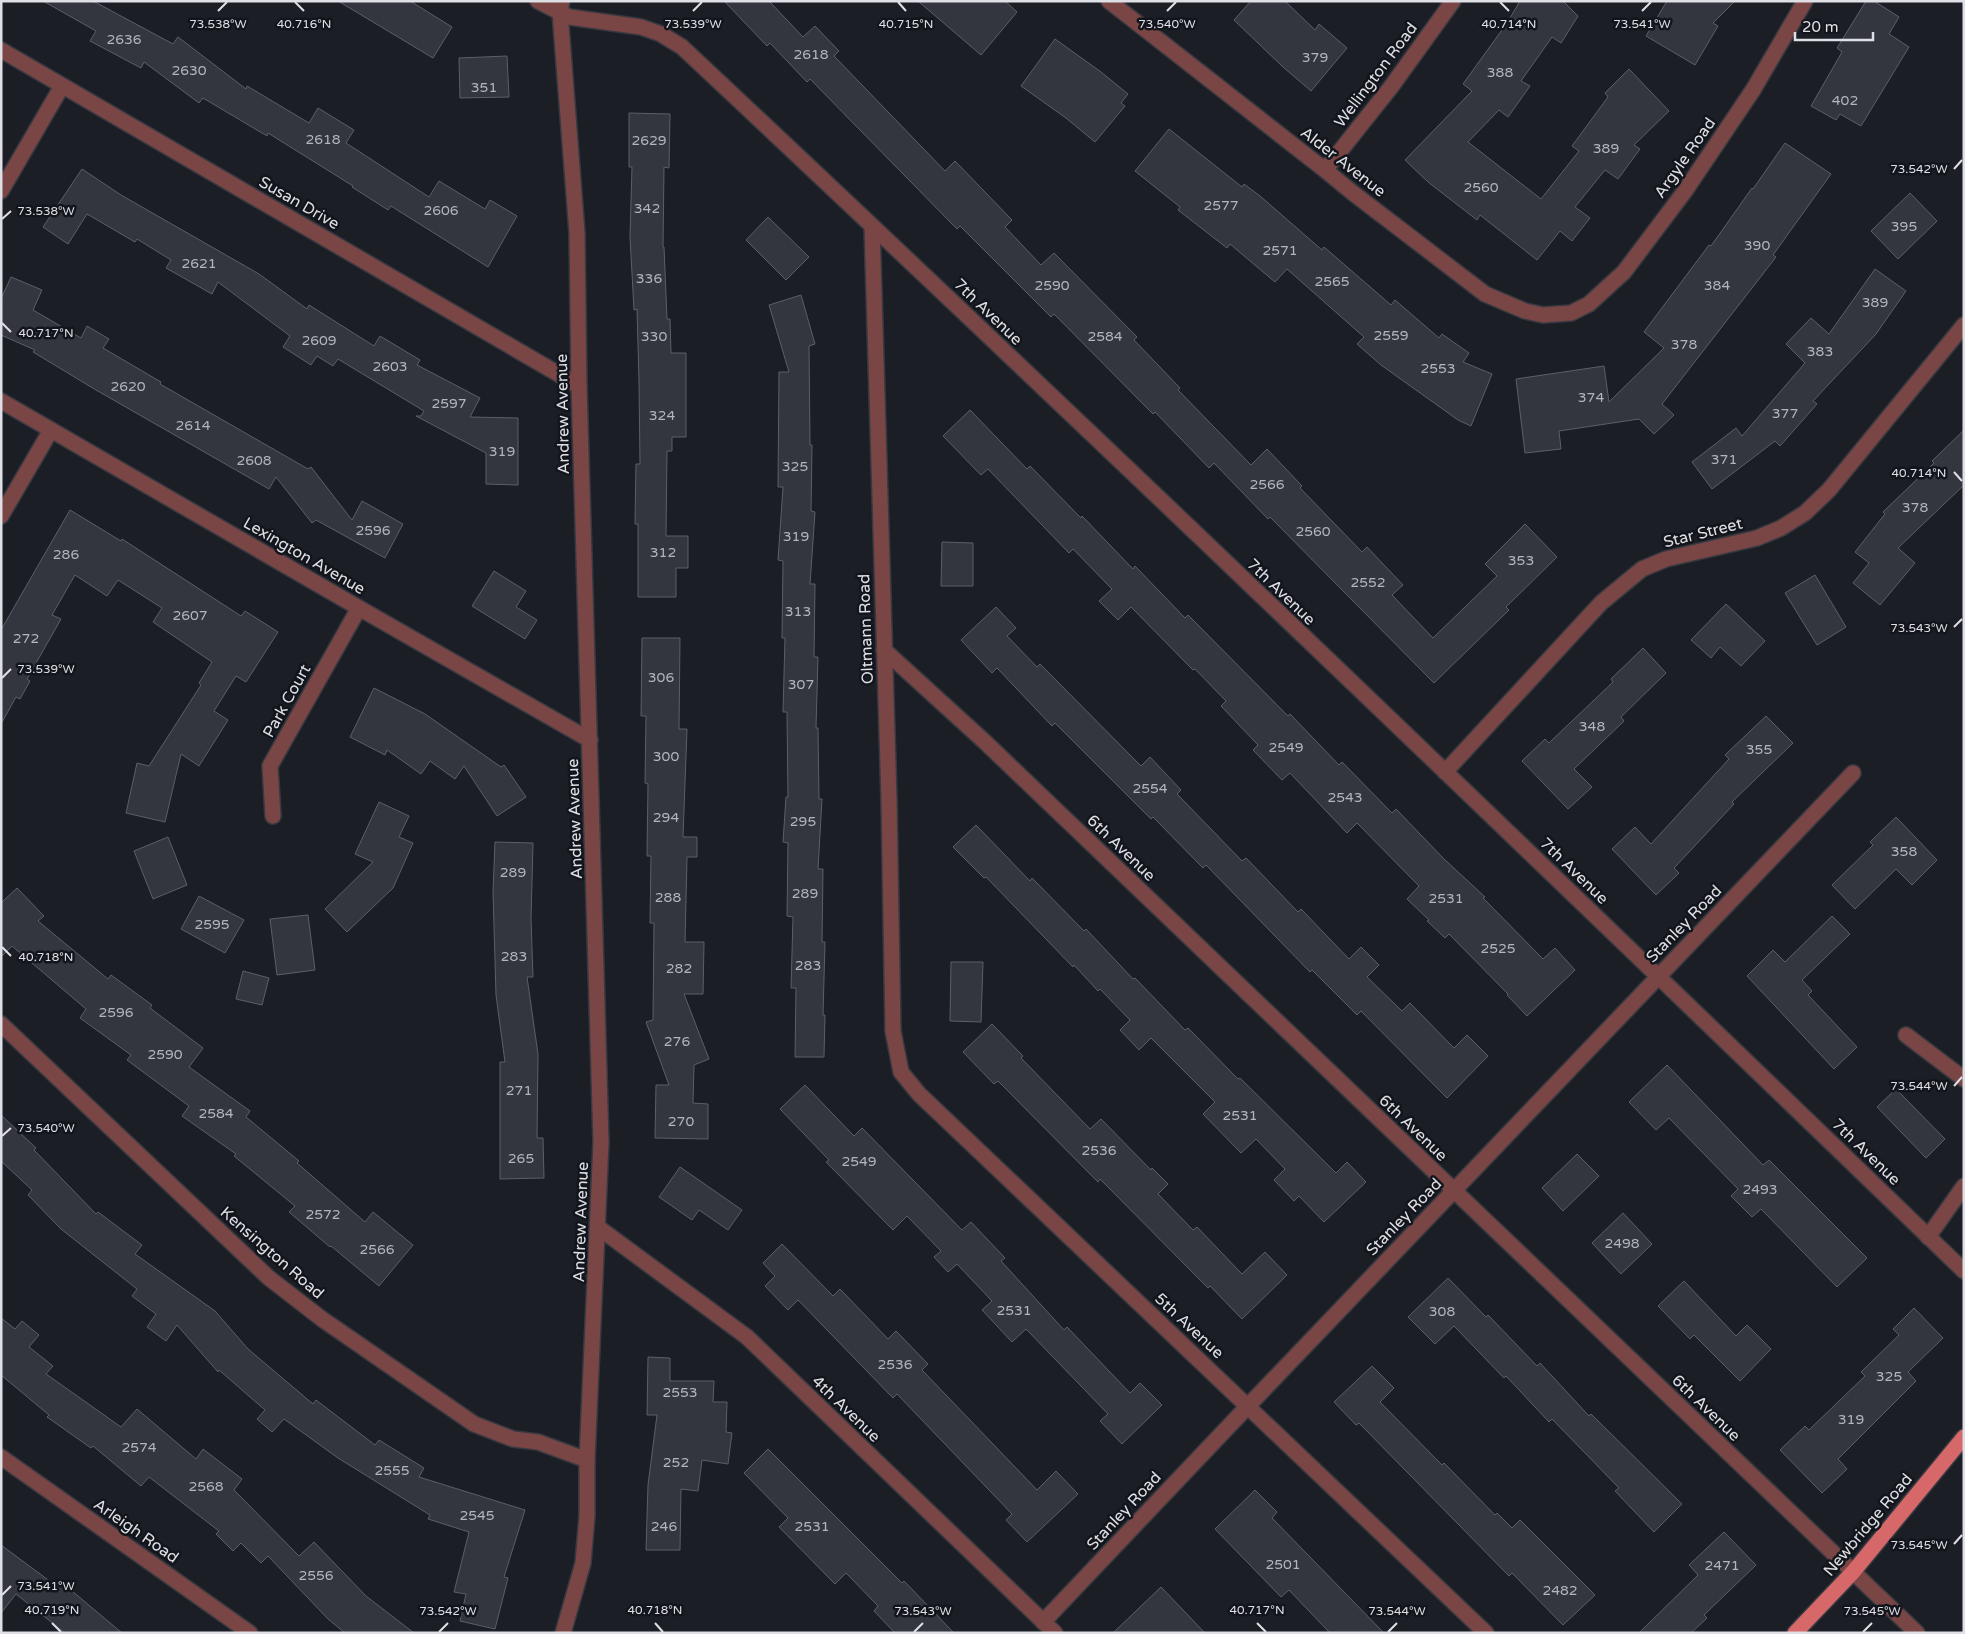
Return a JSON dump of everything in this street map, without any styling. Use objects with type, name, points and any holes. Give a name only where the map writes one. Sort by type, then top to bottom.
[{"type":"main road","name":"Newbridge Road","points":[[1795,1633],[1853,1572],[1964,1438]]},
{"type":"street","name":"7th Avenue","points":[[538,1],[561,7],[570,17],[641,27],[661,34],[682,47],[1445,772],[1964,1271]]},
{"type":"street","name":"Alder Avenue","points":[[1109,1],[1352,193],[1485,294],[1525,311],[1543,315],[1571,313]]},
{"type":"street","name":"Wellington Road","points":[[1325,170],[1391,87],[1453,1]]},
{"type":"street","name":"Argyle Road","points":[[1571,313],[1589,304],[1624,272],[1685,191],[1742,105],[1805,1]]},
{"type":"street","name":"Andrew Avenue","points":[[561,7],[577,233],[579,386],[601,1142],[599,1228],[587,1460],[587,1516],[583,1563],[564,1632]]},
{"type":"street","name":"Susan Drive","points":[[1,50],[579,386]]},
{"type":"street","points":[[1,191],[62,86]]},
{"type":"street","name":"Oltmann Road","points":[[872,226],[894,1031]]},
{"type":"street","name":"Star Street","points":[[1445,772],[1601,603],[1642,569],[1666,559],[1757,538],[1781,528],[1805,513],[1829,490],[1964,325]]},
{"type":"street","name":"Lexington Avenue","points":[[1,401],[590,740]]},
{"type":"street","points":[[1,516],[51,430]]},
{"type":"street","name":"Park Court","points":[[273,816],[270,766],[359,608]]},
{"type":"street","name":"6th Avenue","points":[[884,650],[985,742],[1917,1633]]},
{"type":"street","name":"Stanley Road","points":[[1043,1622],[1853,773]]},
{"type":"street","name":"Kensington Road","points":[[1,1024],[269,1278],[322,1319],[474,1424],[513,1439],[538,1442],[587,1460]]},
{"type":"street","name":"5th Avenue","points":[[894,1031],[901,1072],[919,1094],[1486,1633]]},
{"type":"street","points":[[1906,1035],[1964,1079]]},
{"type":"street","points":[[1928,1237],[1964,1186]]},
{"type":"street","name":"4th Avenue","points":[[599,1228],[747,1337],[1055,1633]]},
{"type":"street","name":"Arleigh Road","points":[[1,1457],[250,1633]]},
{"type":"building","points":[[43,1],[93,1],[173,44],[178,37],[246,89],[247,86],[309,123],[318,108],[354,130],[346,143],[429,197],[439,181],[485,209],[490,200],[517,216],[488,267],[391,206],[388,210],[268,133],[267,136],[203,98],[199,103],[144,62],[141,68],[90,41],[96,31]]},
{"type":"building","points":[[338,1],[410,1],[452,27],[433,58]]},
{"type":"building","points":[[724,1],[769,1],[803,37],[815,26],[839,51],[834,56],[945,171],[955,161],[1012,220],[1005,227],[1041,265],[1054,253],[1137,337],[1134,340],[1180,388],[1178,390],[1251,465],[1267,449],[1302,486],[1300,488],[1362,552],[1367,547],[1403,585],[1392,595],[1433,638],[1497,576],[1485,564],[1525,524],[1557,557],[1506,607],[1509,610],[1434,683],[1214,463],[1209,468],[1155,412],[1153,414],[1054,314],[1051,317],[960,226],[957,229],[810,79],[807,82],[770,43],[767,46]]},
{"type":"building","points":[[918,1],[1005,1],[1017,12],[981,55]]},
{"type":"building","points":[[1251,1],[1285,1],[1315,30],[1319,24],[1347,48],[1311,91],[1234,20]]},
{"type":"building","points":[[1520,1],[1563,1],[1578,16],[1561,43],[1552,37],[1521,81],[1530,86],[1508,117],[1499,110],[1468,142],[1541,199],[1579,151],[1572,146],[1608,97],[1605,93],[1629,69],[1669,111],[1634,145],[1640,149],[1618,179],[1605,170],[1575,207],[1590,218],[1572,241],[1560,231],[1537,260],[1480,215],[1477,220],[1428,182],[1405,160],[1472,91],[1463,84],[1507,23]]},
{"type":"building","points":[[1667,1],[1735,1],[1713,23],[1718,26],[1695,65],[1646,36]]},
{"type":"building","points":[[1866,1],[1874,1],[1899,17],[1889,34],[1909,47],[1861,126],[1840,114],[1836,120],[1811,106],[1842,52],[1837,48]]},
{"type":"building","points":[[1055,39],[1128,94],[1121,103],[1125,106],[1095,142],[1066,118],[1021,86]]},
{"type":"building","points":[[507,56],[509,97],[460,98],[459,58]]},
{"type":"building","points":[[629,113],[670,114],[669,168],[664,167],[663,247],[667,319],[670,319],[671,353],[686,353],[686,437],[672,437],[672,451],[667,451],[666,536],[688,536],[688,568],[676,568],[676,597],[638,597],[638,524],[635,524],[636,464],[640,464],[639,381],[637,309],[634,310],[630,237],[632,167],[629,167]]},
{"type":"building","points":[[1169,129],[1242,187],[1244,184],[1260,196],[1322,250],[1324,247],[1391,305],[1395,300],[1439,338],[1442,334],[1469,353],[1463,362],[1492,374],[1471,426],[1458,420],[1381,365],[1357,344],[1364,337],[1287,269],[1275,282],[1230,244],[1227,248],[1178,210],[1180,207],[1135,171]]},
{"type":"building","points":[[1785,143],[1831,174],[1773,255],[1776,257],[1662,404],[1674,415],[1654,434],[1639,419],[1559,431],[1561,449],[1525,453],[1516,379],[1604,366],[1609,402],[1664,348],[1644,332],[1709,245],[1711,246]]},
{"type":"building","points":[[82,169],[121,195],[259,274],[307,309],[309,305],[374,346],[380,336],[420,360],[417,365],[480,398],[470,417],[518,418],[518,485],[486,484],[486,453],[416,416],[421,416],[424,411],[338,359],[333,366],[317,356],[311,365],[283,347],[290,336],[218,282],[212,294],[166,268],[171,260],[137,239],[135,242],[87,214],[68,244],[43,227]]},
{"type":"building","points":[[1910,193],[1937,221],[1898,259],[1871,231]]},
{"type":"building","points":[[768,217],[809,257],[786,280],[746,240]]},
{"type":"building","points":[[1875,269],[1906,291],[1876,334],[1813,401],[1817,404],[1780,446],[1775,441],[1712,489],[1692,462],[1736,428],[1742,436],[1805,363],[1786,344],[1811,318],[1829,334]]},
{"type":"building","points":[[11,277],[42,290],[33,310],[81,338],[87,326],[109,339],[103,348],[161,382],[160,384],[308,469],[311,467],[352,520],[362,501],[403,524],[385,558],[316,520],[312,523],[276,477],[269,489],[96,390],[33,352],[35,350],[1,335],[1,299]]},
{"type":"building","points":[[801,295],[815,344],[809,346],[810,445],[812,445],[811,511],[815,512],[810,584],[815,584],[814,657],[818,657],[816,728],[818,728],[819,799],[822,799],[818,869],[823,869],[822,942],[825,942],[824,1057],[795,1057],[796,988],[791,988],[793,917],[787,916],[788,843],[783,842],[786,797],[788,797],[787,712],[783,712],[785,638],[782,638],[783,561],[778,560],[783,487],[778,487],[779,372],[789,372],[769,305]]},
{"type":"building","points":[[970,410],[1027,469],[1030,466],[1133,569],[1135,566],[1185,618],[1188,615],[1288,716],[1290,714],[1339,765],[1342,762],[1392,813],[1396,809],[1444,859],[1485,897],[1483,898],[1543,959],[1555,948],[1575,970],[1527,1016],[1449,934],[1445,938],[1407,899],[1419,886],[1357,823],[1347,833],[1290,773],[1282,780],[1253,750],[1258,745],[1221,706],[1226,701],[1195,669],[1193,670],[1131,607],[1118,620],[1099,601],[1112,589],[1073,549],[1069,553],[988,469],[981,475],[943,436]]},
{"type":"building","points":[[1964,430],[1964,485],[1898,548],[1915,563],[1880,605],[1853,583],[1869,563],[1855,552],[1885,514],[1883,512],[1934,463],[1932,461]]},
{"type":"building","points":[[70,510],[121,541],[122,539],[241,616],[245,611],[278,632],[246,682],[236,676],[214,711],[228,720],[199,766],[181,754],[165,822],[126,813],[137,763],[149,766],[201,685],[199,683],[212,662],[153,622],[162,608],[118,580],[107,596],[75,575],[52,615],[61,619],[27,679],[30,681],[20,699],[16,697],[1,724],[1,630]]},
{"type":"building","points":[[942,542],[973,543],[973,586],[941,586]]},
{"type":"building","points":[[494,571],[526,591],[516,607],[537,620],[525,639],[472,606]]},
{"type":"building","points":[[1815,575],[1846,627],[1817,645],[1785,593]]},
{"type":"building","points":[[1726,604],[1765,641],[1741,666],[1720,647],[1711,658],[1691,640]]},
{"type":"building","points":[[996,607],[1016,628],[1007,636],[1037,667],[1040,664],[1141,766],[1150,757],[1181,790],[1177,794],[1242,861],[1246,858],[1298,912],[1301,909],[1349,959],[1361,947],[1379,965],[1367,977],[1402,1011],[1410,1003],[1454,1048],[1467,1035],[1488,1056],[1447,1098],[1361,1011],[1357,1015],[1312,970],[1310,972],[1206,865],[1203,868],[1055,723],[1052,726],[997,668],[992,673],[961,640]]},
{"type":"building","points":[[642,638],[680,638],[679,729],[687,729],[683,837],[697,837],[697,857],[687,857],[685,942],[704,942],[703,994],[684,994],[709,1059],[694,1065],[693,1103],[708,1104],[708,1139],[655,1138],[656,1085],[669,1085],[646,1022],[653,1020],[654,923],[650,923],[651,856],[647,856],[648,784],[645,783],[646,716],[641,716]]},
{"type":"building","points":[[1643,648],[1666,673],[1621,717],[1624,721],[1574,769],[1592,787],[1568,809],[1522,761],[1545,739],[1549,743],[1613,682],[1611,679]]},
{"type":"building","points":[[374,688],[425,714],[501,767],[504,765],[526,797],[497,816],[464,766],[455,779],[430,761],[421,774],[387,750],[385,755],[350,737]]},
{"type":"building","points":[[1766,716],[1793,743],[1732,802],[1734,804],[1674,868],[1679,873],[1656,895],[1612,849],[1635,827],[1651,844],[1729,759],[1725,755]]},
{"type":"building","points":[[379,802],[409,816],[399,837],[413,843],[393,888],[347,932],[325,909],[373,862],[355,854]]},
{"type":"building","points":[[1896,817],[1937,860],[1912,885],[1896,869],[1855,909],[1832,885],[1873,845],[1870,842]]},
{"type":"building","points":[[976,825],[1030,881],[1032,878],[1084,931],[1086,929],[1185,1030],[1188,1028],[1336,1173],[1347,1162],[1366,1182],[1324,1222],[1299,1196],[1294,1201],[1274,1180],[1285,1169],[1256,1139],[1241,1153],[1203,1114],[1215,1102],[1151,1038],[1139,1050],[1120,1030],[1130,1020],[1100,989],[1098,991],[1074,965],[1073,967],[986,877],[984,878],[953,847]]},
{"type":"building","points":[[168,837],[187,885],[153,899],[134,851]]},
{"type":"building","points":[[495,842],[533,843],[531,919],[533,977],[527,977],[538,1054],[537,1138],[543,1138],[544,1178],[500,1179],[500,1062],[505,1062],[496,995],[493,892]]},
{"type":"building","points":[[17,888],[44,916],[38,921],[108,979],[111,975],[152,1005],[150,1008],[203,1048],[189,1067],[250,1111],[246,1117],[299,1161],[297,1163],[365,1222],[373,1212],[413,1245],[379,1286],[289,1212],[295,1206],[234,1156],[236,1154],[182,1116],[189,1106],[127,1060],[131,1055],[80,1018],[86,1009],[12,946],[1,957],[1,903]]},
{"type":"building","points":[[199,896],[244,920],[225,953],[181,929]]},
{"type":"building","points":[[308,915],[315,970],[277,975],[270,919]]},
{"type":"building","points":[[1832,916],[1850,934],[1802,980],[1812,991],[1808,995],[1857,1047],[1834,1069],[1747,976],[1773,950],[1785,962]]},
{"type":"building","points":[[951,962],[983,962],[981,1022],[950,1021]]},
{"type":"building","points":[[243,971],[269,978],[262,1005],[236,999]]},
{"type":"building","points":[[992,1024],[1023,1056],[1021,1058],[1090,1129],[1101,1119],[1151,1170],[1152,1168],[1168,1184],[1158,1194],[1193,1230],[1197,1227],[1242,1274],[1265,1252],[1287,1275],[1242,1319],[1210,1286],[1208,1288],[1100,1179],[1098,1182],[998,1081],[994,1084],[963,1052]]},
{"type":"building","points":[[1667,1065],[1763,1165],[1769,1160],[1867,1258],[1837,1287],[1761,1209],[1752,1217],[1731,1196],[1738,1189],[1669,1118],[1656,1130],[1629,1102]]},
{"type":"building","points":[[805,1085],[854,1136],[862,1128],[962,1230],[971,1222],[1005,1258],[1001,1261],[1064,1330],[1067,1327],[1130,1393],[1140,1383],[1162,1405],[1122,1444],[1100,1421],[1108,1414],[1026,1329],[1012,1342],[982,1310],[992,1301],[957,1264],[948,1272],[934,1257],[941,1251],[907,1216],[893,1230],[826,1162],[829,1160],[780,1109]]},
{"type":"building","points":[[1896,1089],[1945,1139],[1926,1158],[1877,1107]]},
{"type":"building","points":[[1,1115],[36,1148],[34,1150],[96,1214],[98,1212],[142,1245],[135,1254],[215,1311],[248,1349],[313,1404],[316,1400],[375,1445],[379,1440],[424,1468],[419,1477],[525,1510],[504,1577],[508,1578],[495,1629],[460,1621],[466,1594],[454,1592],[469,1532],[428,1519],[430,1515],[338,1458],[284,1419],[272,1432],[257,1419],[265,1410],[219,1370],[218,1372],[177,1325],[166,1341],[147,1327],[156,1314],[132,1296],[137,1289],[61,1229],[28,1195],[32,1190],[1,1161]]},
{"type":"building","points":[[1577,1154],[1599,1176],[1563,1211],[1542,1188]]},
{"type":"building","points":[[680,1167],[742,1210],[728,1230],[699,1210],[692,1220],[659,1197]]},
{"type":"building","points":[[1623,1213],[1652,1244],[1621,1274],[1592,1243]]},
{"type":"building","points":[[782,1244],[833,1296],[840,1289],[888,1339],[896,1331],[928,1364],[922,1370],[1037,1490],[1056,1471],[1078,1494],[1027,1542],[1006,1520],[1012,1514],[897,1394],[893,1398],[798,1300],[788,1310],[765,1286],[775,1276],[763,1263]]},
{"type":"building","points":[[1448,1278],[1486,1317],[1488,1315],[1537,1366],[1540,1363],[1589,1416],[1591,1414],[1682,1504],[1654,1532],[1615,1491],[1619,1488],[1552,1419],[1549,1422],[1506,1376],[1504,1378],[1454,1326],[1435,1344],[1408,1317]]},
{"type":"building","points":[[1684,1281],[1736,1336],[1747,1325],[1771,1349],[1740,1381],[1694,1335],[1690,1339],[1658,1306]]},
{"type":"building","points":[[1914,1308],[1943,1338],[1908,1372],[1916,1381],[1838,1459],[1847,1469],[1822,1493],[1780,1450],[1805,1426],[1809,1430],[1865,1376],[1861,1372],[1899,1335],[1893,1329]]},
{"type":"building","points":[[1,1318],[15,1329],[22,1321],[39,1335],[29,1347],[53,1366],[46,1374],[121,1427],[137,1409],[196,1459],[203,1449],[242,1479],[234,1490],[299,1556],[314,1542],[366,1596],[414,1633],[345,1633],[328,1619],[268,1556],[261,1563],[241,1543],[233,1551],[216,1534],[219,1531],[149,1477],[141,1486],[93,1446],[91,1448],[47,1417],[49,1415],[1,1375]]},
{"type":"building","points":[[648,1357],[670,1358],[670,1381],[714,1381],[713,1402],[727,1402],[726,1432],[732,1433],[728,1464],[702,1460],[698,1491],[681,1489],[680,1550],[646,1550],[648,1485],[657,1415],[647,1415]]},
{"type":"building","points":[[1372,1366],[1394,1388],[1380,1402],[1495,1515],[1497,1513],[1512,1528],[1520,1520],[1595,1595],[1563,1625],[1512,1573],[1509,1576],[1359,1423],[1356,1425],[1334,1402]]},
{"type":"building","points":[[768,1449],[902,1583],[904,1581],[954,1633],[895,1633],[874,1611],[878,1606],[846,1573],[835,1584],[779,1527],[788,1518],[744,1473]]},
{"type":"building","points":[[1255,1490],[1277,1512],[1272,1518],[1384,1633],[1330,1633],[1289,1590],[1281,1597],[1215,1529]]},
{"type":"building","points":[[1724,1532],[1756,1565],[1704,1615],[1707,1618],[1691,1633],[1639,1633],[1698,1575],[1689,1565]]},
{"type":"building","points":[[1,1545],[55,1585],[59,1580],[122,1633],[65,1633],[16,1594],[1,1613]]},
{"type":"building","points":[[1161,1587],[1205,1633],[1113,1633]]}]
